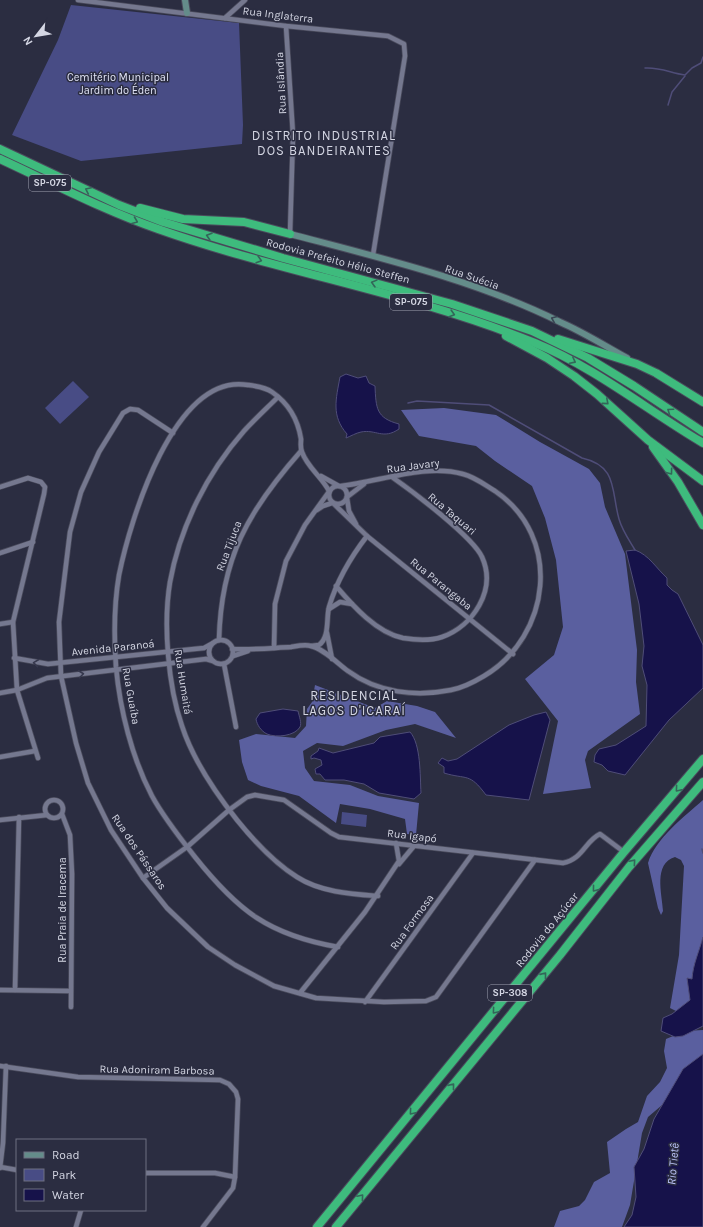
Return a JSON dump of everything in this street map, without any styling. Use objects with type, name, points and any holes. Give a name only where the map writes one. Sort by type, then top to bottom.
[{"type":"highway","name":"Rodovia Prefeito Hélio Steffen","points":[[0,149],[119,205],[163,222],[466,309],[532,331],[588,358],[634,386],[703,432]]},
{"type":"highway","name":"Rodovia Prefeito Hélio Steffen","points":[[0,159],[99,206],[157,229],[238,254],[479,322],[537,343],[607,380],[703,443]]},
{"type":"highway","points":[[119,205],[135,206],[183,219],[244,222],[290,234]]},
{"type":"highway","points":[[479,322],[547,358],[574,376],[597,394],[648,440],[703,481]]},
{"type":"highway","points":[[532,331],[637,364],[674,383],[703,402]]},
{"type":"highway","points":[[648,440],[678,482],[703,525]]},
{"type":"highway","name":"Rodovia do Açúcar","points":[[317,1227],[624,852],[703,759]]},
{"type":"highway","name":"SP-308","points":[[336,1227],[560,955],[629,867],[702,784]]},
{"type":"street","name":"Rua Inglaterra","points":[[78,0],[286,26],[388,36],[404,44],[405,56],[373,255]]},
{"type":"street","points":[[122,0],[123,6]]},
{"type":"street","points":[[184,0],[187,13]]},
{"type":"street","points":[[225,18],[242,1]]},
{"type":"street","name":"Rua Islândia","points":[[286,26],[293,135],[290,234]]},
{"type":"street","name":"Rua Suécia","points":[[290,234],[373,255],[452,280],[518,304],[560,322],[637,364]]},
{"type":"street","name":"Rua Guaíba","points":[[278,397],[260,387],[229,383],[216,388],[203,397],[173,433],[143,492],[129,534],[119,578],[116,613],[116,669],[125,723],[145,780],[153,797],[187,847],[209,874],[239,906],[270,926],[290,936],[338,947]]},
{"type":"street","points":[[278,397],[286,404],[295,418],[301,438],[302,452],[329,492],[329,498],[333,503]]},
{"type":"street","name":"Rua Humaitá","points":[[278,397],[244,431],[222,459],[199,496],[181,540],[170,582],[167,615],[169,663],[181,725],[192,751],[212,787],[254,841],[298,878],[323,888],[354,895],[378,896]]},
{"type":"street","name":"Rua dos Pássaros","points":[[173,433],[138,410],[130,409],[123,413],[99,452],[81,492],[70,532],[59,622],[61,676],[76,742],[88,783],[111,830],[143,878],[167,908],[208,947],[235,965],[274,986],[316,998],[365,1002],[426,1001],[436,997],[535,860]]},
{"type":"street","name":"Rua Tijuca","points":[[220,640],[220,612],[225,582],[243,530],[260,502],[285,469],[302,452]]},
{"type":"street","name":"Rua Javary","points":[[311,646],[323,652],[355,677],[392,691],[426,693],[454,690],[477,680],[499,667],[513,654],[530,626],[540,599],[541,575],[538,550],[529,528],[508,500],[482,483],[463,474],[442,471],[403,474],[340,486]]},
{"type":"street","points":[[319,476],[340,486],[346,491],[349,511],[357,528]]},
{"type":"street","name":"Rua Taquari","points":[[336,586],[352,604],[385,631],[402,638],[426,640],[441,637],[458,630],[470,619],[480,604],[486,589],[487,573],[482,557],[471,541],[392,477]]},
{"type":"street","points":[[0,487],[28,478],[41,482],[45,487],[13,622],[17,690],[38,758]]},
{"type":"street","points":[[311,515],[322,506],[333,503],[343,503],[365,482]]},
{"type":"street","points":[[274,648],[275,604],[286,561],[311,515],[333,487],[340,486]]},
{"type":"street","name":"Rua Parangaba","points":[[333,503],[357,528],[513,654]]},
{"type":"street","points":[[232,649],[254,650],[311,646],[322,643],[327,627],[329,609],[336,586],[350,558],[367,536]]},
{"type":"street","points":[[0,553],[33,542]]},
{"type":"street","points":[[329,609],[340,602],[352,604]]},
{"type":"street","points":[[0,624],[13,622]]},
{"type":"street","points":[[327,627],[332,659]]},
{"type":"street","points":[[233,656],[232,649],[227,642],[220,640],[213,643],[209,654],[213,661],[224,664],[233,656],[254,650]]},
{"type":"street","name":"Avenida Paranoá","points":[[14,658],[33,663],[48,664],[204,648],[213,643]]},
{"type":"street","name":"Avenida Paranoá","points":[[0,693],[17,690],[47,678],[206,659],[213,661]]},
{"type":"street","points":[[224,664],[236,726]]},
{"type":"street","points":[[0,757],[35,752]]},
{"type":"street","name":"Rua Igapó","points":[[143,878],[187,847],[229,810],[247,798],[255,795],[284,800],[339,837],[563,863],[571,862],[579,856],[596,836],[602,835],[624,852]]},
{"type":"street","points":[[0,820],[47,815],[54,818],[62,814],[63,808],[61,804],[53,801],[46,806],[47,815]]},
{"type":"street","name":"Rua Praia de Iracema","points":[[62,814],[70,835],[72,874],[71,1007]]},
{"type":"street","points":[[16,990],[19,817]]},
{"type":"street","points":[[300,994],[378,896],[399,861],[396,844]]},
{"type":"street","points":[[392,873],[414,846]]},
{"type":"street","name":"Rua Formosa","points":[[365,1002],[473,853]]},
{"type":"street","points":[[0,990],[71,992]]},
{"type":"street","name":"Rua Adoniram Barbosa","points":[[0,1066],[58,1076],[225,1081],[236,1092],[238,1099],[235,1177],[233,1188],[203,1227]]},
{"type":"street","points":[[6,1066],[3,1143],[0,1167],[16,1170]]},
{"type":"street","points":[[146,1173],[215,1173],[235,1177]]},
{"type":"street","points":[[76,1227],[81,1211]]},
{"type":"green space","name":"Cemitério Municipal Jardim do Éden","points":[[71,5],[239,23],[243,125],[242,144],[81,161],[12,135],[58,40]]},
{"type":"green space","points":[[73,381],[89,397],[60,424],[45,408]]},
{"type":"green space","points":[[342,812],[367,815],[366,827],[341,824]]},
{"type":"shaded area","points":[[444,408],[496,415],[540,442],[589,469],[600,483],[605,507],[625,554],[637,650],[636,682],[640,714],[588,751],[585,760],[591,788],[543,794],[558,721],[525,679],[554,655],[563,627],[556,560],[545,518],[532,486],[476,446],[419,436],[401,410]]},
{"type":"shaded area","points":[[315,685],[375,708],[387,701],[417,706],[435,712],[456,738],[415,724],[386,730],[343,746],[317,743],[303,751],[305,768],[314,781],[350,785],[378,796],[419,803],[416,835],[407,834],[405,819],[370,809],[340,804],[336,823],[299,796],[261,786],[248,780],[242,762],[239,740],[256,734],[295,738],[306,726],[307,709],[312,702]]},
{"type":"shaded area","points":[[703,800],[703,969],[692,1003],[678,1012],[670,1008],[679,955],[684,866],[681,860],[675,857],[668,861],[661,872],[660,880],[663,911],[661,915],[658,908],[648,863],[657,845],[671,828]]},
{"type":"shaded area","points":[[703,1030],[703,1059],[668,1100],[648,1117],[642,1133],[630,1205],[622,1227],[554,1227],[560,1211],[579,1206],[585,1200],[594,1182],[610,1173],[607,1142],[638,1122],[647,1096],[660,1082],[667,1068],[664,1051],[666,1039],[685,1031]]},
{"type":"water","points":[[346,374],[358,378],[366,376],[369,383],[375,386],[376,400],[379,411],[386,419],[399,424],[399,429],[388,434],[366,431],[346,438],[347,434],[339,421],[337,414],[336,400],[340,377]]},
{"type":"water","points":[[635,550],[640,552],[652,562],[667,578],[667,585],[678,594],[703,645],[703,688],[669,720],[625,775],[608,771],[602,765],[594,762],[595,755],[599,749],[616,745],[646,726],[647,685],[642,666],[644,646],[639,604],[626,551]]},
{"type":"water","points":[[283,709],[298,711],[301,724],[298,730],[290,734],[275,736],[267,734],[258,726],[256,719],[260,713]]},
{"type":"water","points":[[546,712],[550,720],[529,800],[486,795],[476,783],[471,780],[444,773],[444,767],[438,763],[442,758],[448,761],[457,759],[509,725]]},
{"type":"water","points":[[410,732],[414,737],[416,744],[420,769],[421,793],[414,799],[379,793],[364,784],[344,780],[325,780],[320,774],[316,774],[315,769],[322,765],[321,760],[314,758],[311,759],[311,756],[318,751],[319,748],[333,753],[374,743],[380,737]]},
{"type":"water","points":[[703,937],[703,1026],[683,1036],[675,1037],[661,1031],[663,1018],[672,1014],[690,1000],[687,978],[692,979]]},
{"type":"water","name":"Rio Tietê","points":[[703,1054],[703,1227],[624,1227],[632,1215],[636,1197],[634,1167],[644,1149],[654,1119],[683,1069]]},
{"type":"waterway","points":[[645,68],[661,69],[685,75],[692,68],[701,63],[703,57]]},
{"type":"waterway","points":[[668,105],[672,92],[685,76]]},
{"type":"waterway","points":[[408,403],[417,401],[489,405],[582,458],[594,462],[602,467],[611,481],[620,523],[635,550]]},
{"type":"waterway","points":[[702,849],[703,853]]},
{"type":"district","name":"DISTRITO INDUSTRIAL DOS BANDEIRANTES","points":[[324,142]]},
{"type":"district","name":"RESIDENCIAL LAGOS D'ICARAÍ","points":[[354,702]]}]
